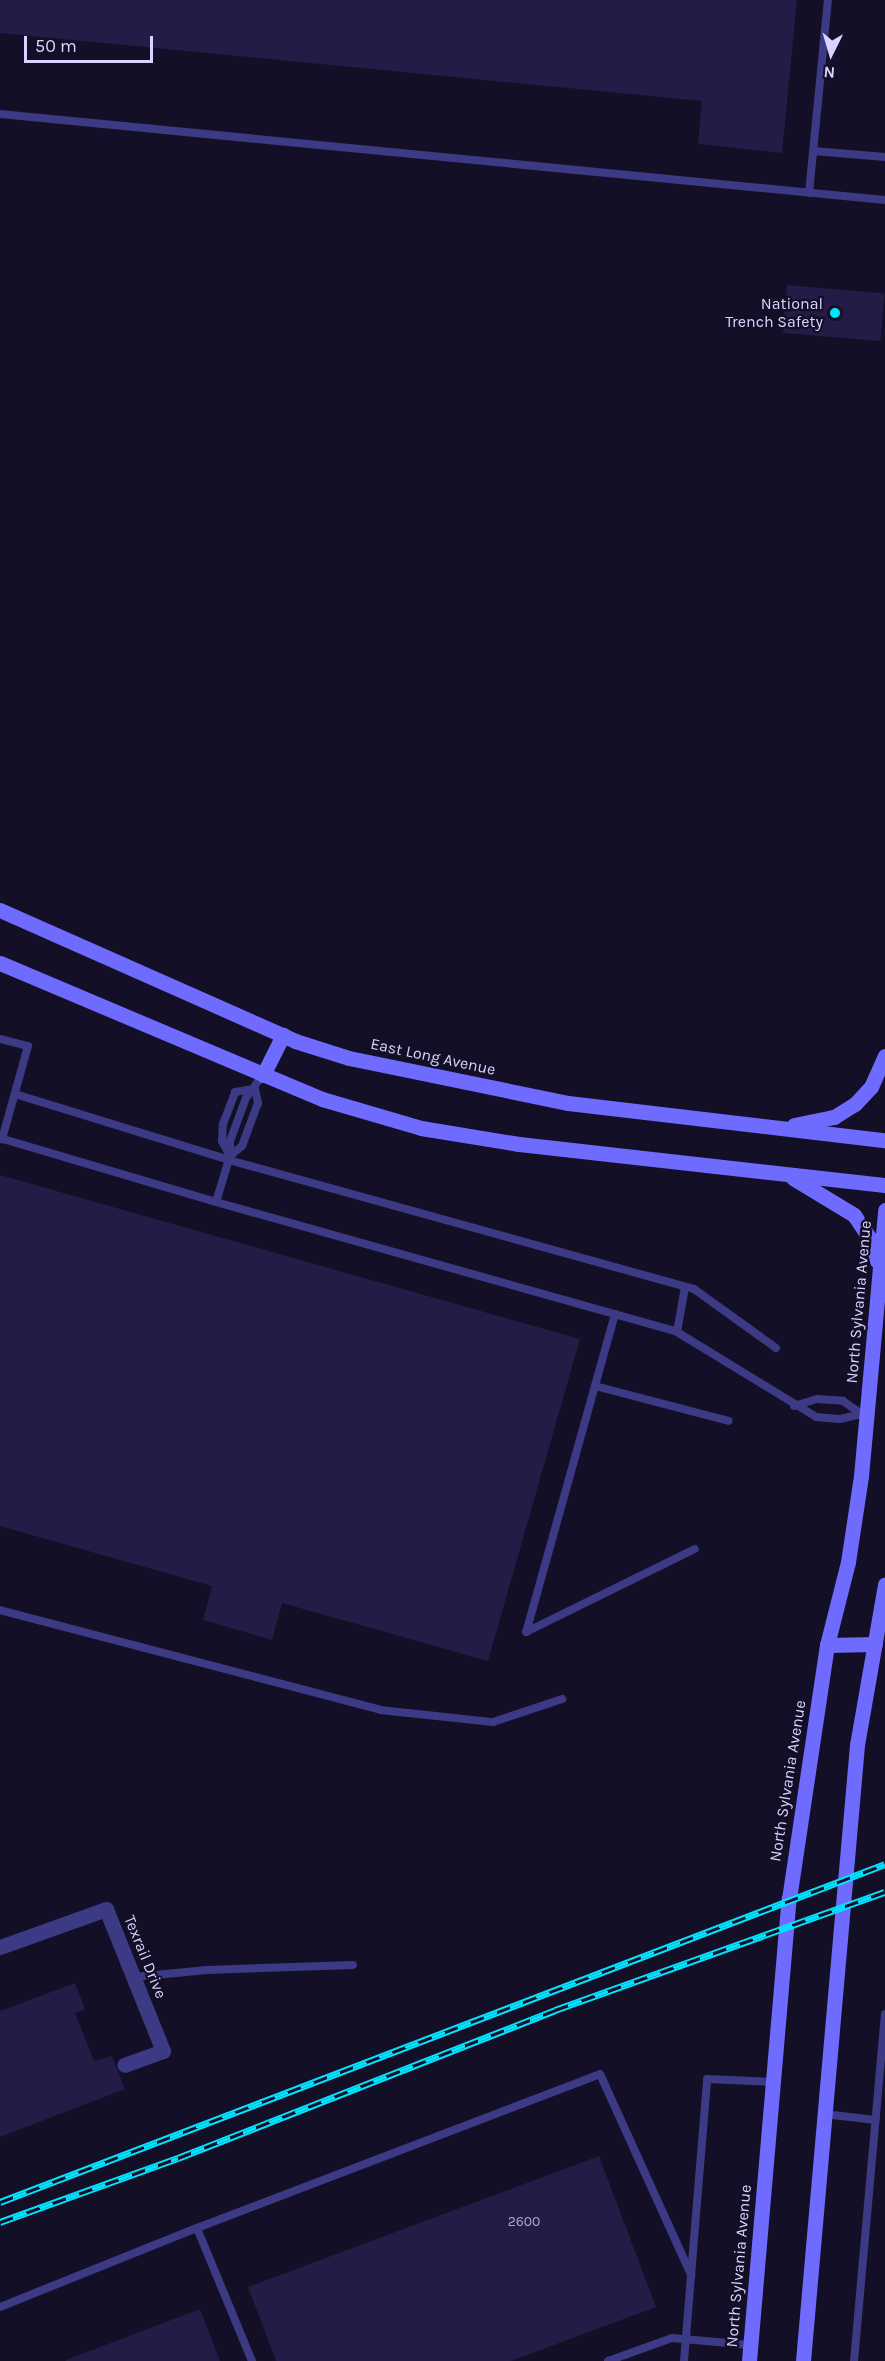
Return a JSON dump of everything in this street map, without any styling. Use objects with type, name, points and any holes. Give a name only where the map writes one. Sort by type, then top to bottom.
[{"type":"main road","name":"East Long Avenue","points":[[0,910],[283,1035],[349,1058],[568,1103],[762,1128],[885,1140]]},
{"type":"main road","points":[[0,963],[263,1075],[350,1109],[422,1128],[531,1146],[885,1185]]},
{"type":"main road","points":[[263,1075],[283,1035]]},
{"type":"main road","points":[[762,1128],[834,1117],[855,1104],[871,1087],[885,1056]]},
{"type":"main road","points":[[788,1175],[854,1215],[872,1242],[880,1273]]},
{"type":"main road","name":"North Sylvania Avenue","points":[[750,2353],[789,1899],[827,1645],[848,1562],[885,1210]]},
{"type":"main road","points":[[803,2361],[857,1745],[880,1645],[885,1584]]},
{"type":"main road","points":[[827,1645],[880,1645]]},
{"type":"street","name":"Texrail Drive","points":[[0,1947],[106,1909],[164,2051],[124,2065]]},
{"type":"lane","points":[[809,193],[828,0]]},
{"type":"lane","points":[[0,114],[885,200]]},
{"type":"lane","points":[[813,151],[885,157]]},
{"type":"lane","points":[[0,1039],[28,1046],[1,1138],[216,1202],[677,1332],[794,1406],[824,1418],[840,1419],[863,1413]]},
{"type":"lane","points":[[216,1202],[229,1158],[230,1141],[246,1098],[255,1089],[263,1075]]},
{"type":"lane","points":[[229,1158],[242,1146],[258,1103],[255,1089]]},
{"type":"lane","points":[[15,1094],[229,1158],[685,1287],[776,1347]]},
{"type":"lane","points":[[677,1332],[685,1287]]},
{"type":"lane","points":[[615,1314],[526,1632],[695,1549]]},
{"type":"lane","points":[[595,1386],[729,1421]]},
{"type":"lane","points":[[794,1406],[817,1399],[843,1401],[863,1413]]},
{"type":"lane","points":[[0,1610],[380,1710],[493,1722],[562,1699]]},
{"type":"lane","points":[[135,1977],[207,1970],[353,1965]]},
{"type":"lane","points":[[854,2361],[885,2014]]},
{"type":"lane","points":[[0,2307],[197,2228],[600,2074],[692,2275]]},
{"type":"lane","points":[[684,2361],[707,2079],[773,2082]]},
{"type":"lane","points":[[824,2114],[876,2120]]},
{"type":"lane","points":[[197,2228],[252,2361]]},
{"type":"lane","points":[[608,2361],[672,2338],[750,2353]]},
{"type":"building","points":[[0,0],[797,0],[782,153],[698,144],[702,101],[0,33]]},
{"type":"building","name":"National Trench Safety","points":[[787,285],[885,294],[880,341],[783,333]]},
{"type":"building","points":[[0,1175],[580,1339],[488,1661],[282,1603],[272,1640],[203,1620],[212,1586],[0,1526]]},
{"type":"building","points":[[75,1983],[85,2009],[75,2013],[94,2061],[112,2056],[125,2089],[0,2137],[0,2011]]},
{"type":"building","points":[[599,2156],[656,2307],[511,2361],[276,2361],[248,2287]]},
{"type":"building","points":[[200,2309],[220,2361],[66,2361],[66,2360]]},
{"type":"railway","points":[[0,2202],[885,1864]]},
{"type":"railway","points":[[0,2222],[178,2158],[555,2010],[885,1892]]},
{"type":"place","name":"National Trench Safety","points":[[835,313]]}]
